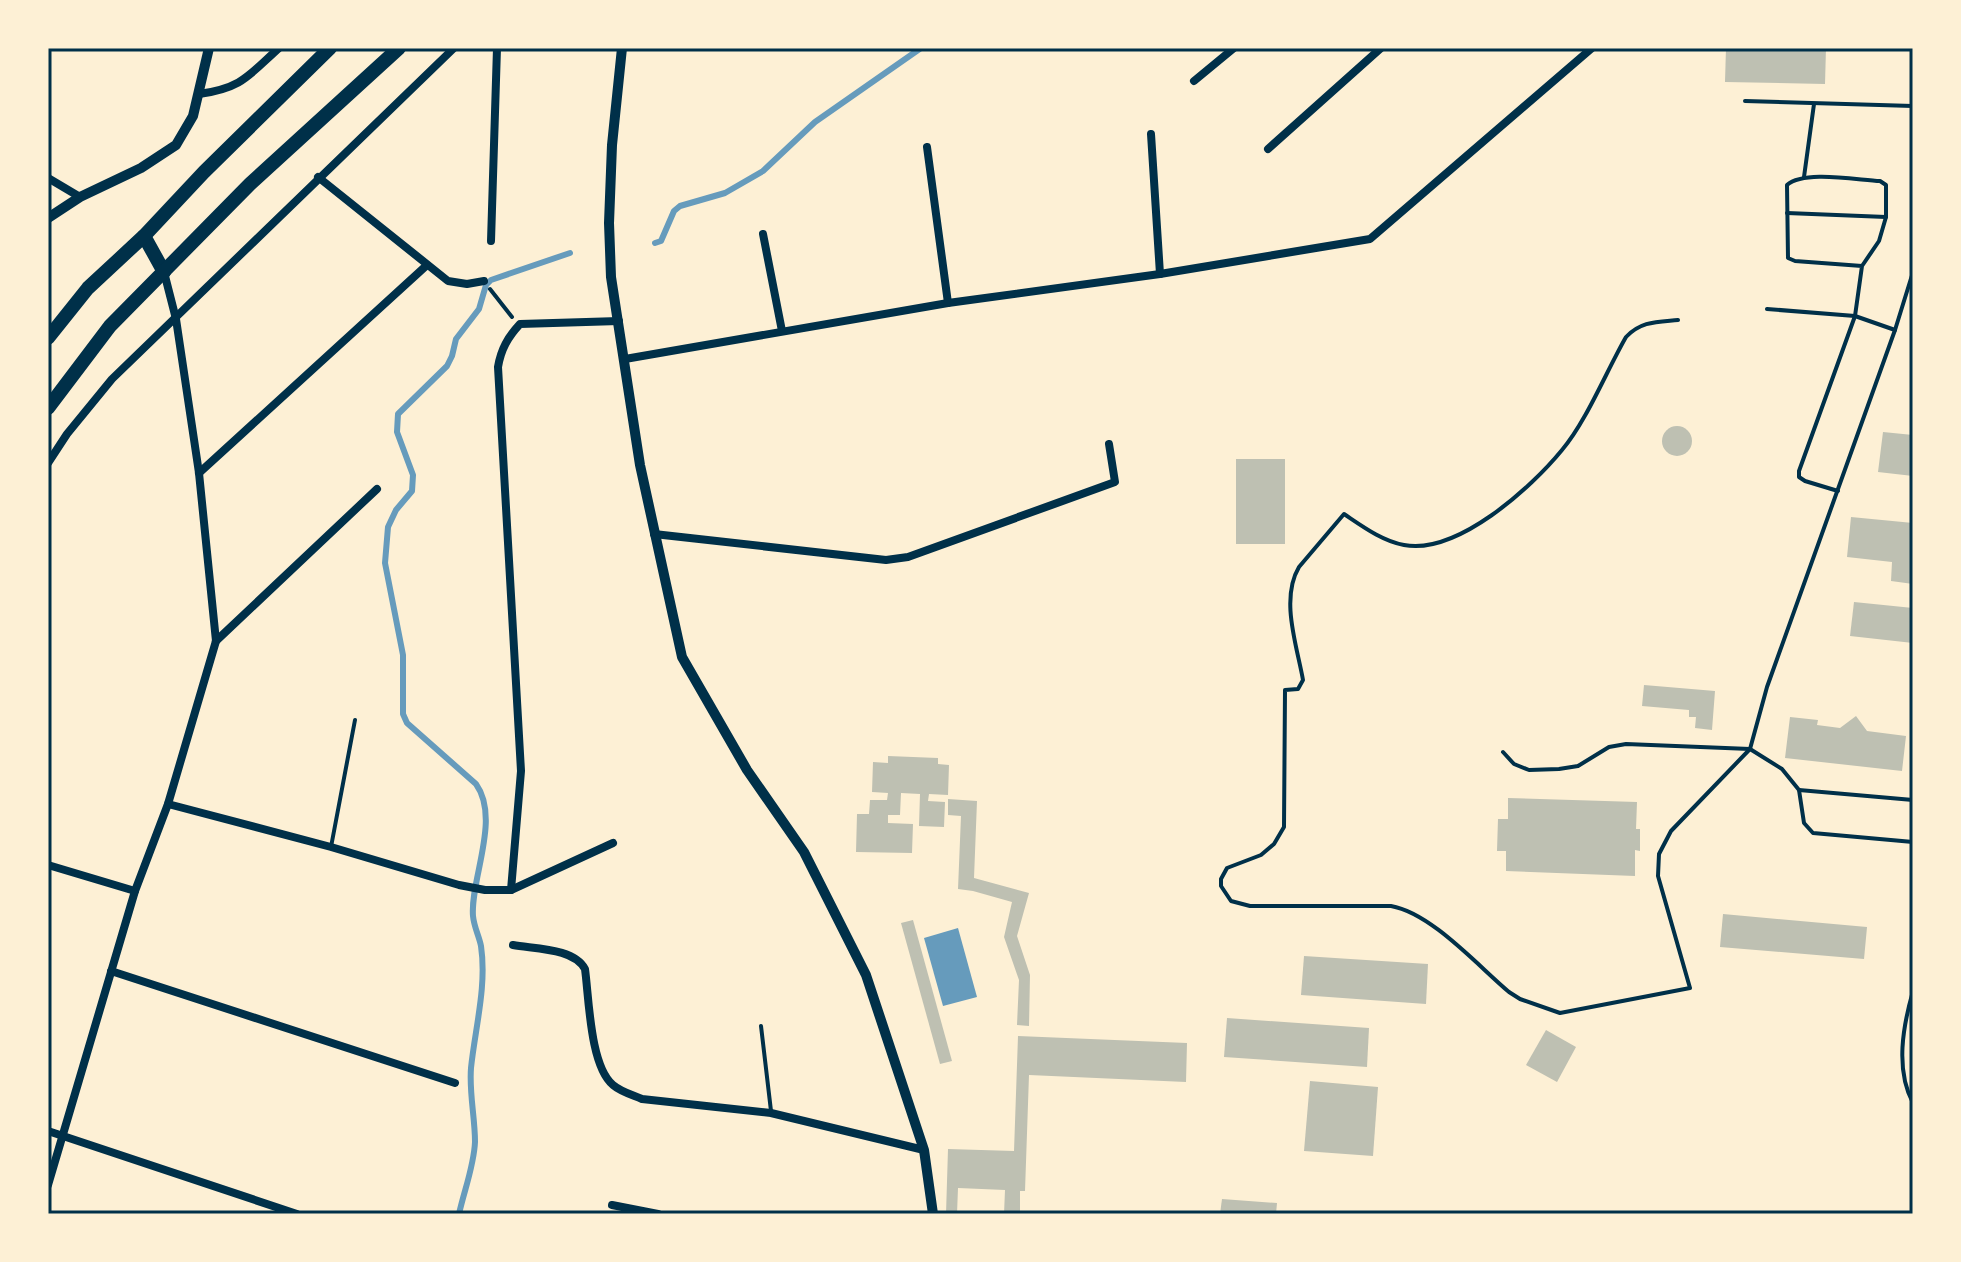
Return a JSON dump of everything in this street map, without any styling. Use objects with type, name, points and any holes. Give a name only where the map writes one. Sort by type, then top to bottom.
[{"type":"highway","points":[[48,338],[88,288],[144,236],[330,48]]},
{"type":"highway","points":[[48,408],[110,326],[250,184],[399,48]]},
{"type":"highway","points":[[144,236],[164,272]]},
{"type":"street","points":[[48,218],[80,197],[165,155],[186,132],[199,94],[209,48]]},
{"type":"street","points":[[199,94],[229,89],[238,84],[279,48]]},
{"type":"street","points":[[48,463],[67,434],[112,379],[454,48]]},
{"type":"street","points":[[491,241],[497,48]]},
{"type":"street","points":[[622,48],[612,145],[609,223],[611,277],[640,465],[682,657],[747,770],[804,852],[866,975],[924,1150],[933,1214]]},
{"type":"street","points":[[1214,48],[1223,57]]},
{"type":"street","points":[[1194,81],[1234,48]]},
{"type":"street","points":[[1268,149],[1381,48]]},
{"type":"street","points":[[625,359],[948,303],[1160,274],[1370,239],[1592,48]]},
{"type":"street","points":[[1151,134],[1160,274]]},
{"type":"street","points":[[927,147],[948,303]]},
{"type":"street","points":[[318,177],[448,281],[467,284],[484,281]]},
{"type":"street","points":[[48,178],[80,197]]},
{"type":"street","points":[[763,234],[782,331]]},
{"type":"street","points":[[199,473],[427,265]]},
{"type":"street","points":[[48,1185],[135,891],[168,804],[216,641],[199,473],[176,319],[164,272]]},
{"type":"street","points":[[511,890],[521,771],[498,367],[506,340],[520,324],[619,321]]},
{"type":"street","points":[[654,534],[865,559],[908,557],[1115,482],[1109,444]]},
{"type":"street","points":[[216,641],[377,489]]},
{"type":"street","points":[[168,804],[485,890],[511,890],[613,843]]},
{"type":"street","points":[[48,865],[135,891]]},
{"type":"street","points":[[513,945],[566,954],[582,963],[597,1056],[605,1076],[614,1086],[642,1099],[771,1113],[924,1150]]},
{"type":"street","points":[[111,971],[455,1083]]},
{"type":"street","points":[[48,1131],[297,1214]]},
{"type":"street","points":[[612,1205],[658,1214]]},
{"type":"lane","points":[[1745,101],[1913,106]]},
{"type":"lane","points":[[1804,177],[1814,104]]},
{"type":"lane","points":[[1838,491],[1805,481],[1799,477],[1799,471],[1855,316],[1862,266],[1879,241],[1886,217],[1886,185],[1804,177],[1787,185],[1786,253],[1790,260],[1862,266]]},
{"type":"lane","points":[[1787,213],[1886,217]]},
{"type":"lane","points":[[1678,320],[1647,322],[1626,337],[1563,449],[1511,501],[1474,528],[1438,543],[1406,546],[1369,531],[1344,514],[1299,567],[1294,576],[1290,605],[1303,680],[1298,689],[1285,690],[1284,827],[1274,844],[1261,855],[1227,868],[1221,886],[1231,901],[1250,906],[1391,906],[1413,912],[1509,992],[1560,1013],[1690,988],[1658,876],[1658,860],[1671,831],[1750,749],[1767,687],[1913,272]]},
{"type":"lane","points":[[1767,309],[1855,316],[1895,330]]},
{"type":"lane","points":[[331,847],[355,720]]},
{"type":"lane","points":[[1503,752],[1514,764],[1529,770],[1578,766],[1609,747],[1626,744],[1750,749],[1782,769],[1799,790],[1804,823],[1813,833],[1913,842]]},
{"type":"lane","points":[[1799,790],[1913,800]]},
{"type":"lane","points":[[1913,991],[1904,1021],[1903,1062],[1904,1084],[1913,1103]]},
{"type":"lane","points":[[761,1026],[771,1113]]},
{"type":"path","points":[[484,281],[505,311]]},
{"type":"water","points":[[958,928],[977,997],[943,1006],[924,938]]},
{"type":"building","points":[[1726,48],[1826,48],[1825,84],[1725,82]]},
{"type":"building","points":[[1677,426],[1688,430],[1692,441],[1688,452],[1677,456],[1666,452],[1662,441],[1666,430]]},
{"type":"building","points":[[1883,432],[1913,435],[1913,476],[1878,472]]},
{"type":"building","points":[[1236,459],[1285,459],[1285,544],[1236,544]]},
{"type":"building","points":[[1851,517],[1913,523],[1913,584],[1891,581],[1892,562],[1847,557]]},
{"type":"building","points":[[1854,602],[1913,608],[1913,643],[1850,636]]},
{"type":"building","points":[[1644,685],[1715,691],[1712,730],[1695,728],[1696,717],[1689,717],[1689,710],[1642,706]]},
{"type":"building","points":[[1856,716],[1867,731],[1906,736],[1902,771],[1785,758],[1790,717],[1818,720],[1817,725],[1840,728]]},
{"type":"building","points":[[888,756],[938,758],[938,764],[949,765],[948,795],[929,794],[928,801],[945,802],[944,827],[919,826],[920,794],[901,793],[900,815],[888,815],[888,823],[913,824],[912,853],[856,852],[857,814],[869,814],[870,800],[887,800],[888,793],[872,792],[873,762],[888,763]]},
{"type":"building","points":[[1508,798],[1637,802],[1636,829],[1640,829],[1640,851],[1635,850],[1635,876],[1506,871],[1506,851],[1497,851],[1498,819],[1508,819]]},
{"type":"building","points":[[948,799],[977,801],[974,878],[1029,893],[1017,936],[1030,975],[1029,1026],[1017,1025],[1019,980],[1004,937],[1012,902],[958,889],[961,816],[948,815]]},
{"type":"building","points":[[1723,914],[1867,927],[1864,959],[1720,947]]},
{"type":"building","points":[[913,920],[952,1061],[940,1064],[901,923]]},
{"type":"building","points":[[1304,956],[1428,964],[1426,1004],[1301,995]]},
{"type":"building","points":[[1227,1018],[1369,1028],[1367,1067],[1224,1057]]},
{"type":"building","points":[[1546,1030],[1576,1047],[1557,1082],[1526,1065]]},
{"type":"building","points":[[1018,1036],[1187,1043],[1186,1082],[1029,1075],[1025,1191],[1020,1191],[1020,1214],[1004,1214],[1005,1190],[958,1188],[957,1214],[946,1214],[948,1149],[1014,1151]]},
{"type":"building","points":[[1310,1081],[1378,1087],[1373,1156],[1304,1151]]},
{"type":"building","points":[[1222,1199],[1277,1203],[1276,1214],[1220,1214]]},
{"type":"waterway","points":[[655,243],[661,241],[674,211],[680,206],[725,193],[763,171],[815,122],[921,48]]},
{"type":"waterway","points":[[459,1214],[475,1142],[471,1077],[482,992],[482,961],[473,901],[486,814],[476,784],[407,723],[403,714],[403,655],[385,563],[388,527],[396,510],[412,491],[413,475],[397,432],[398,414],[447,366],[456,339],[479,309],[486,285],[491,280],[570,253]]}]
